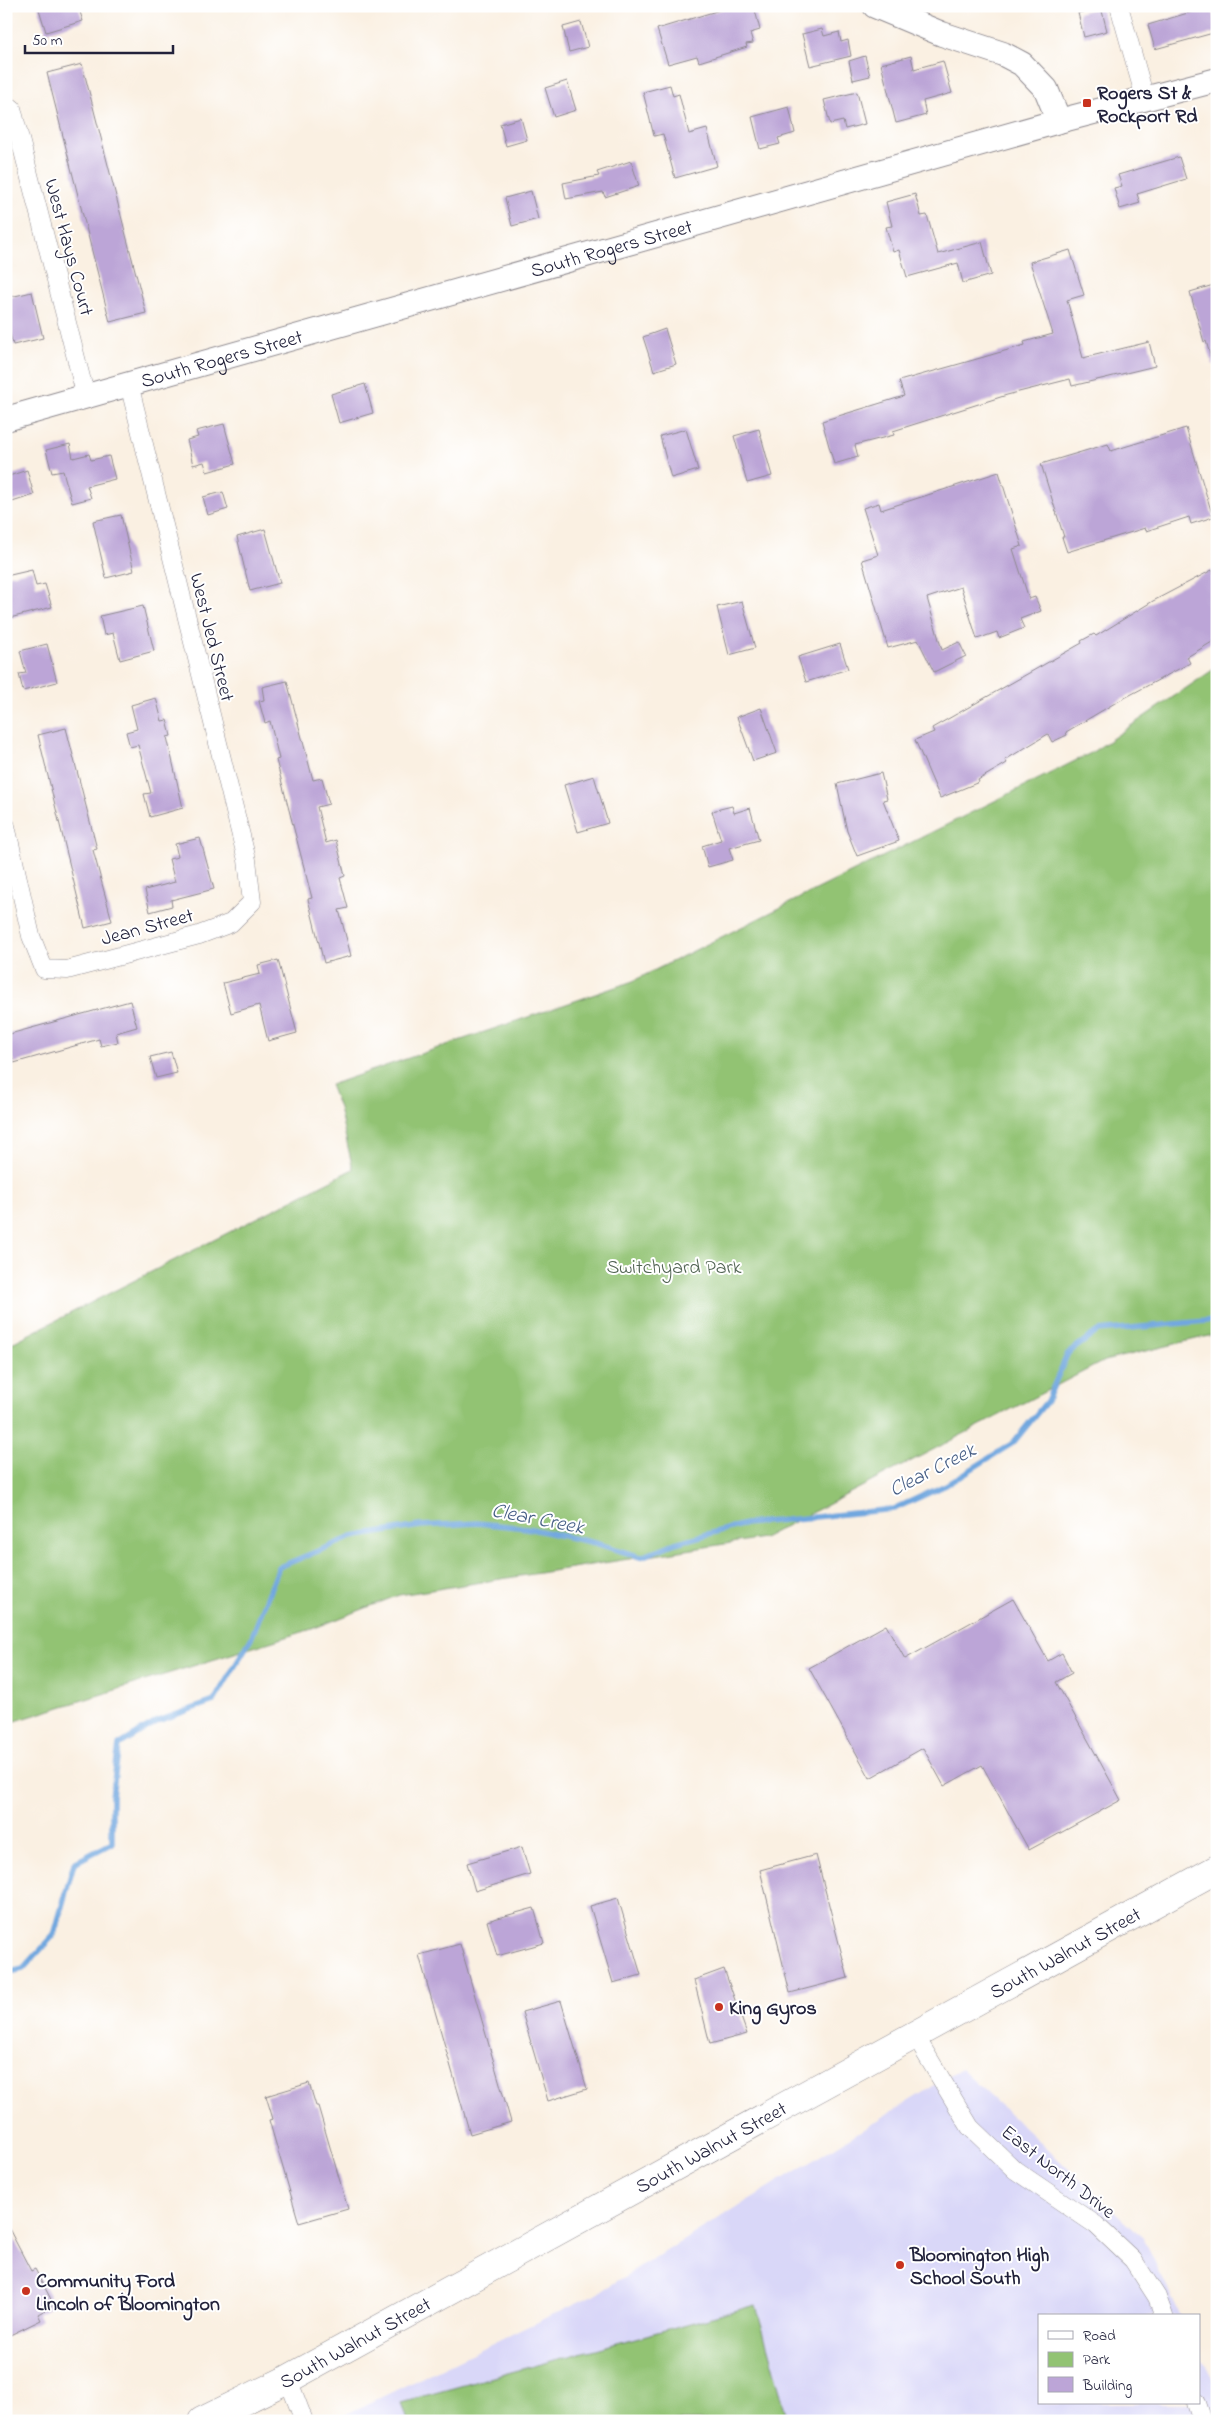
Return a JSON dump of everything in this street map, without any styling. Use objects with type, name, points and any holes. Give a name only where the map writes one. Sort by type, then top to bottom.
[{"type":"main road","name":"South Walnut Street","points":[[202,2421],[288,2379],[1217,1869]]},
{"type":"street","points":[[876,6],[899,11],[942,34],[1003,54],[1022,64],[1033,73],[1046,89],[1059,121]]},
{"type":"street","points":[[1119,6],[1145,98]]},
{"type":"street","name":"South Rogers Street","points":[[6,419],[1059,121],[1217,80]]},
{"type":"street","name":"West Hays Court","points":[[12,108],[86,397]]},
{"type":"street","name":"West Jed Street","points":[[129,384],[247,860],[252,902]]},
{"type":"street","name":"Jean Street","points":[[6,826],[31,936],[44,969],[67,970],[199,935],[231,923],[252,902]]},
{"type":"street","name":"East North Drive","points":[[914,2034],[970,2127],[1015,2170],[1096,2225],[1133,2260],[1157,2297],[1163,2314]]},
{"type":"street","points":[[288,2379],[304,2421]]},
{"type":"street","points":[[1196,2404],[1202,2421]]},
{"type":"shaded area","name":"Bloomington High School South","points":[[961,2069],[1143,2238],[1180,2314],[1038,2314],[1038,2404],[1200,2404],[1200,2355],[1217,2388],[1217,2421],[332,2421],[601,2291]]},
{"type":"green space","name":"Switchyard Park","points":[[1217,667],[1217,1334],[1104,1361],[763,1538],[399,1595],[312,1629],[6,1724],[6,1346],[353,1169],[339,1108],[330,1085],[633,981],[1091,753]]},
{"type":"green space","points":[[756,2305],[788,2421],[408,2421],[402,2402]]},
{"type":"building","points":[[38,6],[78,6],[83,21],[46,32]]},
{"type":"building","points":[[733,6],[754,6],[760,30],[750,33],[753,43],[746,44],[747,47],[699,62],[697,56],[668,64],[657,29]]},
{"type":"building","points":[[1211,6],[1217,32],[1155,49],[1148,25]]},
{"type":"building","points":[[1101,7],[1107,31],[1084,37],[1078,13]]},
{"type":"building","points":[[581,22],[588,47],[569,52],[563,27]]},
{"type":"building","points":[[822,29],[824,36],[839,32],[841,42],[848,40],[851,56],[810,66],[802,34]]},
{"type":"building","points":[[865,56],[870,76],[853,80],[849,61]]},
{"type":"building","points":[[911,56],[914,69],[943,61],[952,93],[923,101],[926,115],[896,123],[881,64]]},
{"type":"building","points":[[82,64],[146,313],[110,322],[47,73]]},
{"type":"building","points":[[567,81],[576,110],[554,117],[545,88]]},
{"type":"building","points":[[670,85],[673,96],[679,94],[689,134],[707,129],[717,166],[675,178],[663,134],[654,136],[643,92]]},
{"type":"building","points":[[857,92],[865,124],[845,129],[843,121],[830,124],[824,100]]},
{"type":"building","points":[[789,107],[795,133],[778,138],[780,144],[760,149],[752,117]]},
{"type":"building","points":[[521,118],[527,140],[506,146],[500,124]]},
{"type":"building","points":[[1179,157],[1186,179],[1137,194],[1140,203],[1120,209],[1114,188],[1122,186],[1118,175]]},
{"type":"building","points":[[631,161],[639,186],[605,197],[603,192],[566,199],[563,183],[599,176],[597,172]]},
{"type":"building","points":[[531,191],[538,219],[512,226],[505,198]]},
{"type":"building","points":[[915,194],[921,216],[927,215],[938,254],[982,242],[991,275],[963,283],[958,263],[907,277],[899,250],[893,252],[886,227],[892,226],[886,202]]},
{"type":"building","points":[[1070,250],[1084,295],[1067,300],[1083,358],[1149,342],[1155,366],[1072,386],[1070,379],[1007,395],[893,431],[894,435],[855,445],[858,457],[834,464],[822,421],[904,396],[899,381],[1025,345],[1024,342],[1053,334],[1030,262]]},
{"type":"building","points":[[1217,284],[1217,364],[1213,365],[1206,341],[1204,342],[1190,292]]},
{"type":"building","points":[[32,292],[43,338],[13,345],[6,319],[6,298]]},
{"type":"building","points":[[665,329],[676,364],[654,371],[643,337]]},
{"type":"building","points":[[365,384],[373,413],[339,423],[331,394]]},
{"type":"building","points":[[224,424],[235,464],[207,472],[204,462],[193,465],[187,440],[198,437],[196,431]]},
{"type":"building","points":[[1186,428],[1213,517],[1191,524],[1189,517],[1146,531],[1145,528],[1067,552],[1041,464],[1108,444],[1111,451]]},
{"type":"building","points":[[686,429],[698,470],[671,478],[660,436]]},
{"type":"building","points":[[759,429],[772,476],[747,483],[734,436]]},
{"type":"building","points":[[70,444],[73,458],[89,454],[91,460],[109,456],[115,479],[87,486],[91,498],[72,503],[63,471],[52,473],[46,450]]},
{"type":"building","points":[[27,470],[34,495],[6,504],[6,477]]},
{"type":"building","points":[[999,472],[1022,546],[1013,549],[1029,599],[1035,597],[1041,611],[1020,619],[1024,628],[999,638],[997,632],[977,639],[961,587],[927,598],[942,650],[959,642],[966,656],[934,672],[918,640],[888,648],[862,560],[878,555],[863,508],[879,503],[881,510]]},
{"type":"building","points":[[223,492],[228,509],[208,515],[203,497]]},
{"type":"building","points":[[121,515],[134,571],[106,578],[93,521]]},
{"type":"building","points":[[265,529],[280,583],[250,591],[237,537]]},
{"type":"building","points":[[32,570],[36,586],[45,584],[52,607],[6,619],[6,576]]},
{"type":"building","points":[[1212,570],[1217,579],[1217,639],[1187,657],[1190,663],[1115,703],[1066,732],[1067,735],[1052,742],[1048,734],[1005,760],[1007,763],[978,780],[979,782],[940,798],[915,740],[934,732],[932,728],[1082,643],[1081,641],[1094,634],[1096,636],[1153,601]]},
{"type":"building","points":[[742,601],[755,648],[729,655],[717,607]]},
{"type":"building","points":[[143,606],[154,651],[120,660],[113,633],[104,635],[100,616]]},
{"type":"building","points":[[47,644],[57,682],[23,691],[19,674],[26,673],[20,651]]},
{"type":"building","points":[[840,644],[848,669],[806,682],[798,657]]},
{"type":"building","points":[[287,681],[313,780],[322,778],[329,804],[317,807],[326,843],[336,840],[345,876],[340,878],[348,908],[339,910],[351,956],[324,963],[308,899],[312,898],[276,760],[279,759],[270,721],[265,723],[259,701],[264,700],[262,687]]},
{"type":"building","points":[[156,698],[162,721],[167,720],[171,736],[167,737],[183,808],[150,817],[144,794],[151,793],[138,745],[130,747],[126,732],[137,729],[131,705]]},
{"type":"building","points":[[761,708],[777,753],[753,761],[737,717]]},
{"type":"building","points":[[66,728],[97,849],[93,850],[112,921],[85,928],[38,735]]},
{"type":"building","points":[[881,773],[887,799],[883,800],[899,841],[857,856],[847,831],[837,784]]},
{"type":"building","points":[[594,776],[608,823],[578,832],[564,785]]},
{"type":"building","points":[[732,806],[734,813],[750,808],[759,840],[729,848],[733,860],[708,867],[702,846],[721,840],[712,811]]},
{"type":"building","points":[[200,838],[214,889],[171,900],[172,906],[150,912],[145,890],[175,882],[169,859],[178,857],[175,844]]},
{"type":"building","points":[[278,960],[297,1033],[268,1041],[259,1005],[231,1013],[223,983],[260,974],[258,965]]},
{"type":"building","points":[[130,1001],[137,1027],[116,1033],[118,1042],[101,1046],[99,1039],[14,1063],[6,1035]]},
{"type":"building","points":[[171,1052],[177,1073],[156,1078],[150,1057]]},
{"type":"building","points":[[1013,1599],[1048,1661],[1062,1653],[1072,1673],[1056,1682],[1121,1800],[1029,1850],[982,1765],[944,1786],[923,1748],[870,1778],[809,1668],[886,1625],[905,1659]]},
{"type":"building","points":[[522,1847],[530,1874],[475,1891],[467,1863]]},
{"type":"building","points":[[816,1855],[848,1978],[790,1993],[760,1870]]},
{"type":"building","points":[[618,1898],[641,1975],[613,1983],[590,1906]]},
{"type":"building","points":[[534,1908],[544,1943],[497,1956],[487,1921]]},
{"type":"building","points":[[460,1944],[511,2122],[470,2134],[419,1955]]},
{"type":"building","name":"King Gyros","points":[[724,1969],[747,2034],[710,2044],[694,1980]]},
{"type":"building","points":[[561,2001],[587,2089],[548,2101],[522,2012]]},
{"type":"building","points":[[309,2083],[316,2106],[318,2106],[348,2209],[299,2223],[269,2120],[273,2119],[266,2096]]},
{"type":"building","name":"Community Ford Lincoln of Bloomington","points":[[6,2223],[31,2271],[35,2269],[54,2305],[38,2314],[41,2320],[6,2337]]},
{"type":"waterway","name":"Clear Creek","points":[[6,1973],[23,1969],[54,1935],[74,1863],[112,1843],[112,1796],[119,1745],[158,1721],[214,1701],[251,1639],[279,1567],[352,1537],[420,1526],[477,1523],[527,1528],[595,1543],[641,1557],[675,1543],[745,1524],[894,1509],[946,1485],[1013,1443],[1047,1401],[1068,1353],[1098,1331],[1217,1320]]},
{"type":"place","name":"Rogers St & Rockport Rd","points":[[1087,103]]},
{"type":"place","name":"King Gyros","points":[[719,2007]]},
{"type":"place","name":"Bloomington High School South","points":[[900,2265]]},
{"type":"place","name":"Community Ford Lincoln of Bloomington","points":[[26,2291]]}]
